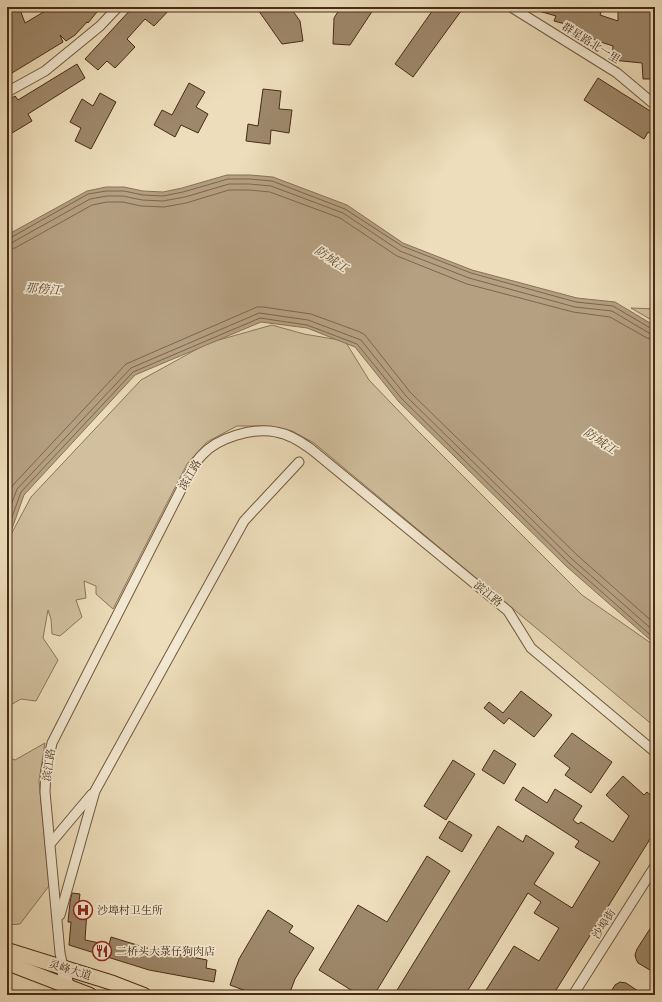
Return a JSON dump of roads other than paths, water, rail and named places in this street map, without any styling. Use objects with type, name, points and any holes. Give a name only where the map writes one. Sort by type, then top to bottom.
[{"type":"main road","name":"灵峰大道","points":[[11,958],[62,967],[113,983],[144,995]]},
{"type":"main road","name":"灵峰大道","points":[[11,958],[66,991],[90,995]]},
{"type":"street","points":[[7,92],[44,72],[100,26],[118,7]]},
{"type":"street","name":"群星路北一里","points":[[511,7],[617,73],[655,106]]},
{"type":"street","name":"滨江路","points":[[66,991],[60,953],[46,785],[46,770],[52,743],[191,470],[202,454],[217,442],[237,435],[259,430],[276,432],[297,439],[508,611],[531,648],[655,752]]},
{"type":"street","points":[[50,844],[95,792],[244,521],[299,462]]},
{"type":"street","points":[[58,922],[95,792]]},
{"type":"street","name":"沙埠街","points":[[573,995],[655,866]]},
{"type":"water","points":[[227,175],[273,177],[347,205],[403,243],[472,270],[577,298],[615,302],[655,326],[655,644],[566,566],[399,402],[355,347],[307,328],[261,322],[135,375],[24,495],[7,543],[7,235],[87,191],[106,187],[124,187],[143,191],[163,192]]},
{"type":"place","name":"沙埠村卫生所","points":[[83,910]]},
{"type":"place","name":"二桥头大菉仔狗肉店","points":[[102,951]]},
{"type":"water label","name":"防城江","points":[[331,259]]},
{"type":"water label","name":"那傍江","points":[[43,289]]},
{"type":"water label","name":"防城江","points":[[600,441]]}]
